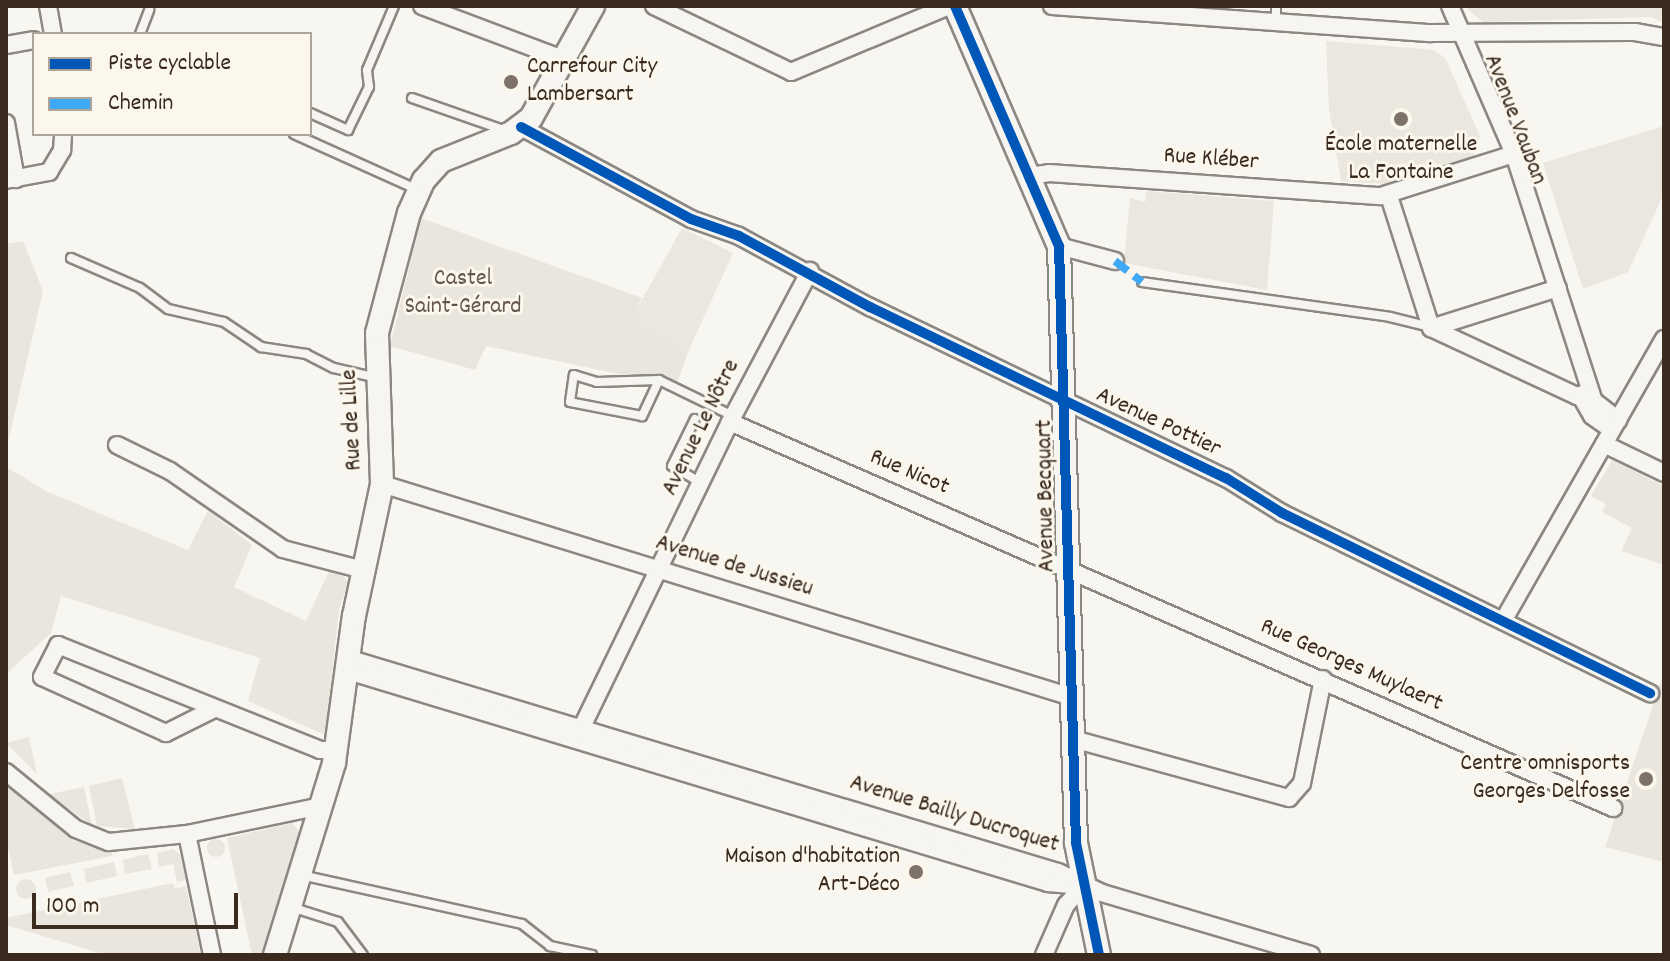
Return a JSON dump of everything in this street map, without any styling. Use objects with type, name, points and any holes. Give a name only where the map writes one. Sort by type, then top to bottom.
[{"type":"street","points":[[48,6],[53,32]]},
{"type":"street","points":[[422,6],[566,60]]},
{"type":"street","name":"Rue de Lille","points":[[275,955],[336,750],[346,664],[382,484],[377,378],[380,319],[418,190],[441,161],[516,130],[540,107],[593,6]]},
{"type":"street","points":[[654,6],[791,72],[949,6]]},
{"type":"street","name":"Avenue Becquart","points":[[955,6],[1059,246],[1076,843],[1099,955]]},
{"type":"street","points":[[1052,6],[1276,14],[1462,34],[1635,32],[1664,37]]},
{"type":"street","name":"Avenue Vauban","points":[[1450,6],[1462,34],[1460,48],[1509,156],[1586,394],[1600,409],[1612,431]]},
{"type":"street","points":[[6,45],[32,40]]},
{"type":"street","points":[[6,123],[11,180],[53,169],[62,136]]},
{"type":"street","name":"Avenue Pottier","points":[[516,130],[691,219],[810,271],[862,303],[1226,478],[1282,513],[1650,693]]},
{"type":"street","points":[[1509,156],[1389,196],[1431,328],[1586,394]]},
{"type":"street","name":"Rue Kléber","points":[[1030,176],[1049,173],[1389,196]]},
{"type":"street","points":[[1059,246],[1115,261]]},
{"type":"street","name":"Avenue Le Nôtre","points":[[580,733],[731,419],[810,271]]},
{"type":"street","points":[[1431,328],[1553,290]]},
{"type":"street","points":[[1503,621],[1664,339]]},
{"type":"street","name":"Rue Nicot","points":[[731,419],[1069,569]]},
{"type":"street","points":[[1612,431],[1664,473]]},
{"type":"street","points":[[117,445],[170,471],[283,549],[363,570]]},
{"type":"street","name":"Avenue de Jussieu","points":[[382,484],[1072,697]]},
{"type":"street","name":"Rue Georges Muylaert","points":[[1069,569],[1613,808]]},
{"type":"street","points":[[214,709],[164,732],[42,677],[58,645],[320,750],[336,750]]},
{"type":"street","name":"Avenue Bailly Ducroquet","points":[[346,664],[1058,872],[1083,886],[1311,955]]},
{"type":"street","points":[[1073,739],[1289,798],[1302,783],[1323,679]]},
{"type":"street","points":[[6,772],[64,821],[98,839],[130,843],[321,806]]},
{"type":"street","points":[[187,834],[212,955]]},
{"type":"street","points":[[1044,955],[1066,905],[1083,886]]},
{"type":"lane","points":[[312,114],[348,130],[369,87],[367,70],[394,6]]},
{"type":"lane","points":[[141,32],[149,10]]},
{"type":"lane","points":[[412,98],[516,130]]},
{"type":"lane","points":[[298,136],[418,190]]},
{"type":"lane","points":[[71,258],[140,288],[168,309],[224,322],[261,347],[306,354],[334,368],[377,378]]},
{"type":"lane","points":[[1142,282],[1390,317],[1431,328]]},
{"type":"lane","points":[[659,380],[642,416],[570,402],[574,375],[597,382],[659,380],[731,419]]},
{"type":"lane","points":[[695,419],[672,466],[701,483]]},
{"type":"lane","points":[[300,875],[522,924],[550,946],[592,955]]},
{"type":"lane","points":[[290,906],[338,922],[363,955]]},
{"type":"shaded area","points":[[1464,6],[1664,6],[1664,23],[1651,17],[1483,22]]},
{"type":"shaded area","name":"École maternelle La Fontaine","points":[[1326,41],[1434,50],[1445,58],[1480,136],[1473,156],[1385,184],[1341,181],[1329,109]]},
{"type":"shaded area","points":[[1664,126],[1664,193],[1628,272],[1583,289],[1543,163]]},
{"type":"shaded area","points":[[1146,191],[1274,201],[1267,290],[1124,263],[1130,198],[1145,202]]},
{"type":"shaded area","points":[[682,228],[733,253],[688,352],[628,325]]},
{"type":"green space","name":"Castel Saint-Gérard","points":[[421,218],[642,298],[629,325],[688,352],[676,386],[486,346],[475,370],[390,346]]},
{"type":"green space","points":[[23,241],[43,291],[6,451],[6,244]]},
{"type":"green space","points":[[1612,460],[1664,486],[1664,565],[1621,551],[1632,528],[1602,512],[1606,504],[1591,496]]},
{"type":"green space","points":[[6,467],[48,492],[188,550],[208,511],[252,545],[234,587],[306,621],[329,571],[342,575],[348,582],[339,610],[325,735],[248,701],[260,658],[61,596],[51,633],[6,674]]},
{"type":"green space","name":"Centre omnisports Georges Delfosse","points":[[1664,673],[1664,862],[1605,847]]},
{"type":"green space","points":[[29,737],[37,774],[6,743]]},
{"type":"green space","points":[[122,778],[135,829],[97,826],[89,786]]},
{"type":"green space","points":[[6,783],[74,841],[113,851],[112,856],[14,875],[6,838]]},
{"type":"green space","points":[[84,787],[92,826],[50,794]]},
{"type":"green space","points":[[292,823],[300,832],[263,955],[252,955],[227,838]]},
{"type":"green space","points":[[216,839],[225,848],[216,857],[207,848]]},
{"type":"green space","points":[[173,849],[180,855],[186,880],[177,882],[173,864],[159,867],[157,853]]},
{"type":"green space","points":[[148,854],[152,869],[125,874],[123,860]]},
{"type":"green space","points":[[114,862],[117,876],[86,883],[84,869]]},
{"type":"green space","points":[[70,872],[74,886],[48,892],[45,878]]},
{"type":"green space","points":[[26,879],[33,882],[36,889],[33,896],[26,899],[19,896],[16,889],[19,882]]},
{"type":"green space","points":[[173,883],[175,889],[186,886],[201,955],[106,955],[6,925],[6,918]]},
{"type":"marked path","points":[[1115,261],[1142,282]]},
{"type":"cycle path","points":[[955,6],[1059,246],[1076,843],[1099,955]]},
{"type":"cycle path","points":[[521,127],[691,219],[739,236],[870,307],[1226,478],[1282,513],[1650,693]]},
{"type":"place","name":"Carrefour City Lambersart","points":[[511,82]]},
{"type":"place","name":"École maternelle La Fontaine","points":[[1401,119]]},
{"type":"place","name":"Centre omnisports Georges Delfosse","points":[[1646,779]]},
{"type":"place","name":"Maison d'habitation Art-Déco","points":[[916,872]]}]
